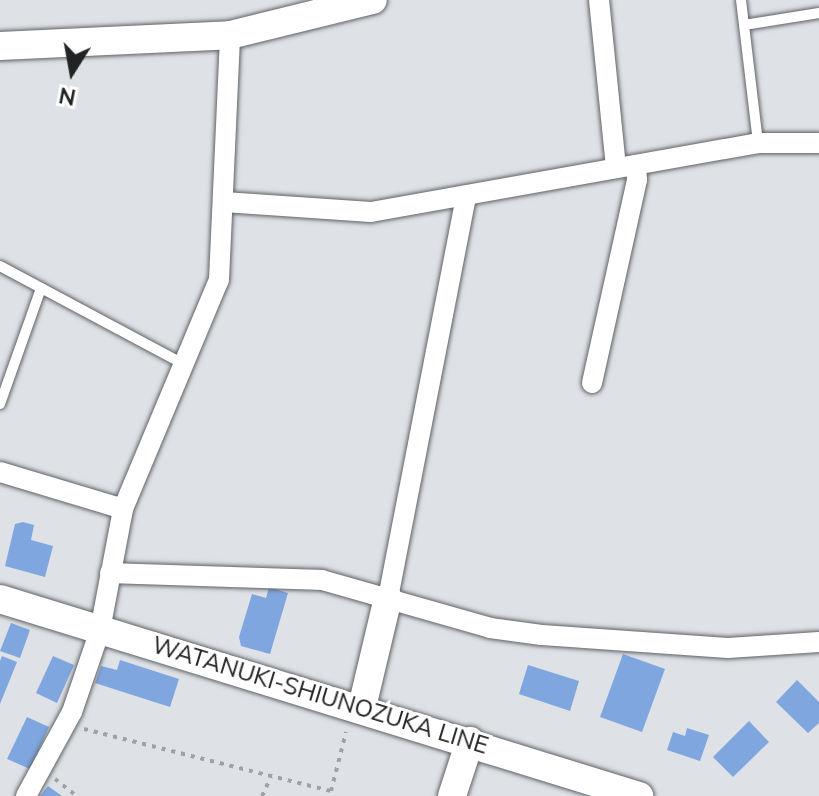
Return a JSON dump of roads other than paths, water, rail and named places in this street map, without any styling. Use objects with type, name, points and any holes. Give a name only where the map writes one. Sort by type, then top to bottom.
[{"type":"main road","points":[[0,46],[230,35],[373,0]]},
{"type":"main road","points":[[355,714],[388,598]]},
{"type":"main road","name":"WATANUKI-SHIUNOZUKA LINE","points":[[0,599],[355,714],[470,741],[639,796]]},
{"type":"main road","points":[[452,796],[470,741]]},
{"type":"street","points":[[592,383],[637,180],[626,166],[599,0]]},
{"type":"street","points":[[26,796],[44,770],[66,723],[100,630],[123,509],[180,362],[219,280],[230,35]]},
{"type":"street","points":[[224,202],[371,212],[758,143],[819,143]]},
{"type":"street","points":[[388,598],[466,195]]},
{"type":"street","points":[[0,472],[123,509]]},
{"type":"street","points":[[110,573],[322,580],[490,628],[542,635],[728,648],[819,641]]},
{"type":"lane","points":[[741,0],[758,143]]},
{"type":"lane","points":[[744,25],[819,13]]},
{"type":"lane","points":[[0,266],[180,362]]},
{"type":"lane","points":[[0,404],[41,288]]}]
